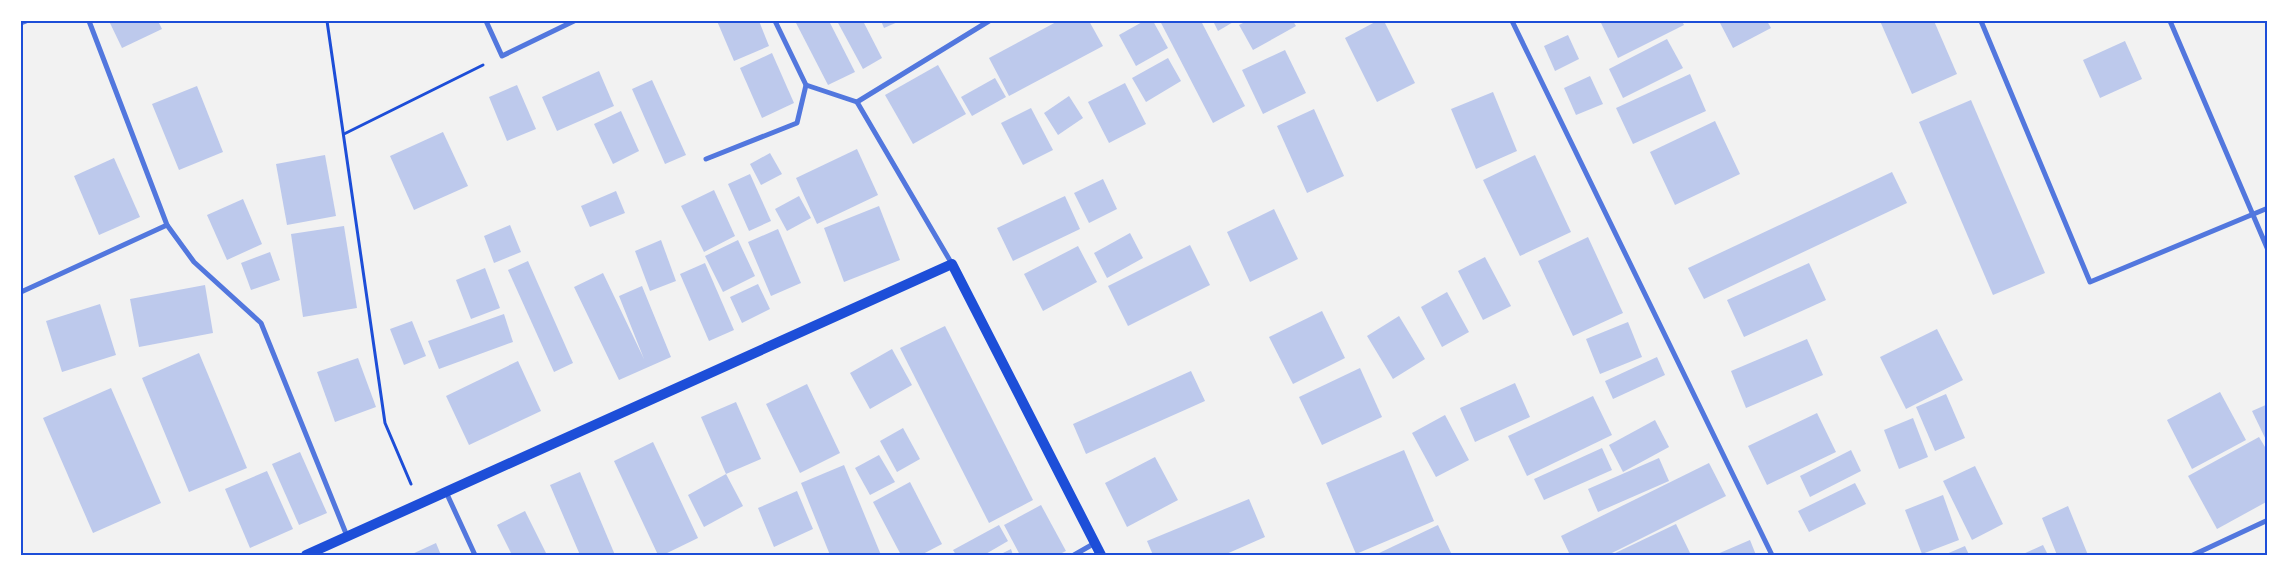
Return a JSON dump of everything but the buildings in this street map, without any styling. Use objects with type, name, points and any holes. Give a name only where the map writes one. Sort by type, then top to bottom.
[{"type":"main road","points":[[306,555],[952,264],[1101,555]]},
{"type":"street","points":[[21,23],[26,21]]},
{"type":"street","points":[[89,21],[167,225],[194,262],[261,323],[347,536]]},
{"type":"street","points":[[486,21],[502,56],[574,21]]},
{"type":"street","points":[[706,159],[797,123],[806,84],[775,21]]},
{"type":"street","points":[[858,102],[989,21]]},
{"type":"street","points":[[1512,21],[1772,555]]},
{"type":"street","points":[[1981,21],[2090,282],[2268,208]]},
{"type":"street","points":[[2170,21],[2268,250]]},
{"type":"street","points":[[806,84],[858,102],[952,264]]},
{"type":"street","points":[[21,292],[167,225]]},
{"type":"street","points":[[446,492],[475,555]]},
{"type":"street","points":[[2193,555],[2268,520]]},
{"type":"street","points":[[1074,555],[1095,543]]},
{"type":"path","points":[[327,21],[385,423],[420,505]]},
{"type":"path","points":[[344,134],[502,56]]}]
